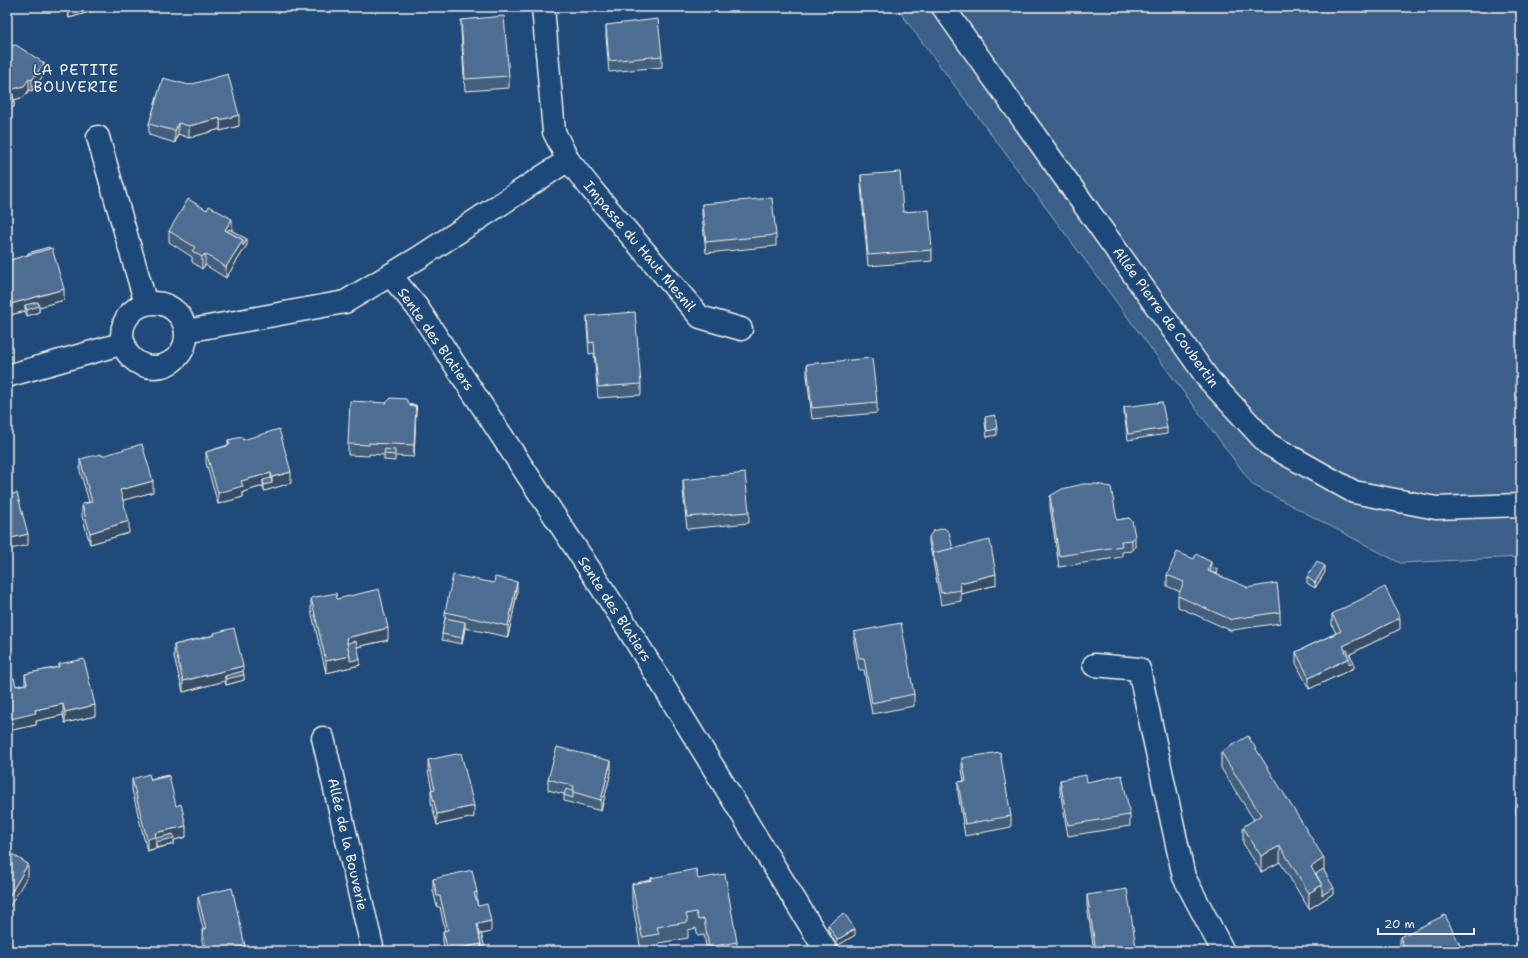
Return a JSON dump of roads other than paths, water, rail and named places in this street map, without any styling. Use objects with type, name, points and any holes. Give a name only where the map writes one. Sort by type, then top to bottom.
[{"type":"street","name":"Impasse du Haut Mesnil","points":[[544,7],[554,132],[568,160],[700,318],[740,329]]},
{"type":"street","name":"Allée Pierre de Coubertin","points":[[943,7],[1209,380],[1268,444],[1354,492],[1436,508],[1521,505]]},
{"type":"street","points":[[98,137],[146,304]]},
{"type":"street","points":[[186,330],[345,302],[391,276],[568,160]]},
{"type":"street","name":"Sente des Blatiers","points":[[391,276],[417,307],[621,617],[826,951]]},
{"type":"street","points":[[157,303],[167,306],[176,312],[183,320],[186,330],[186,340],[178,357],[170,363],[161,366],[151,367],[142,364],[134,359],[128,352],[124,343],[123,331],[127,319],[135,310],[146,304],[157,303]]},
{"type":"street","points":[[7,376],[124,343]]},
{"type":"street","points":[[1094,665],[1139,669],[1184,877],[1223,951]]},
{"type":"street","name":"Allée de la Bouverie","points":[[322,738],[373,951]]},
{"type":"district","name":"LA PETITE BOUVERIE","points":[[76,78]]}]
